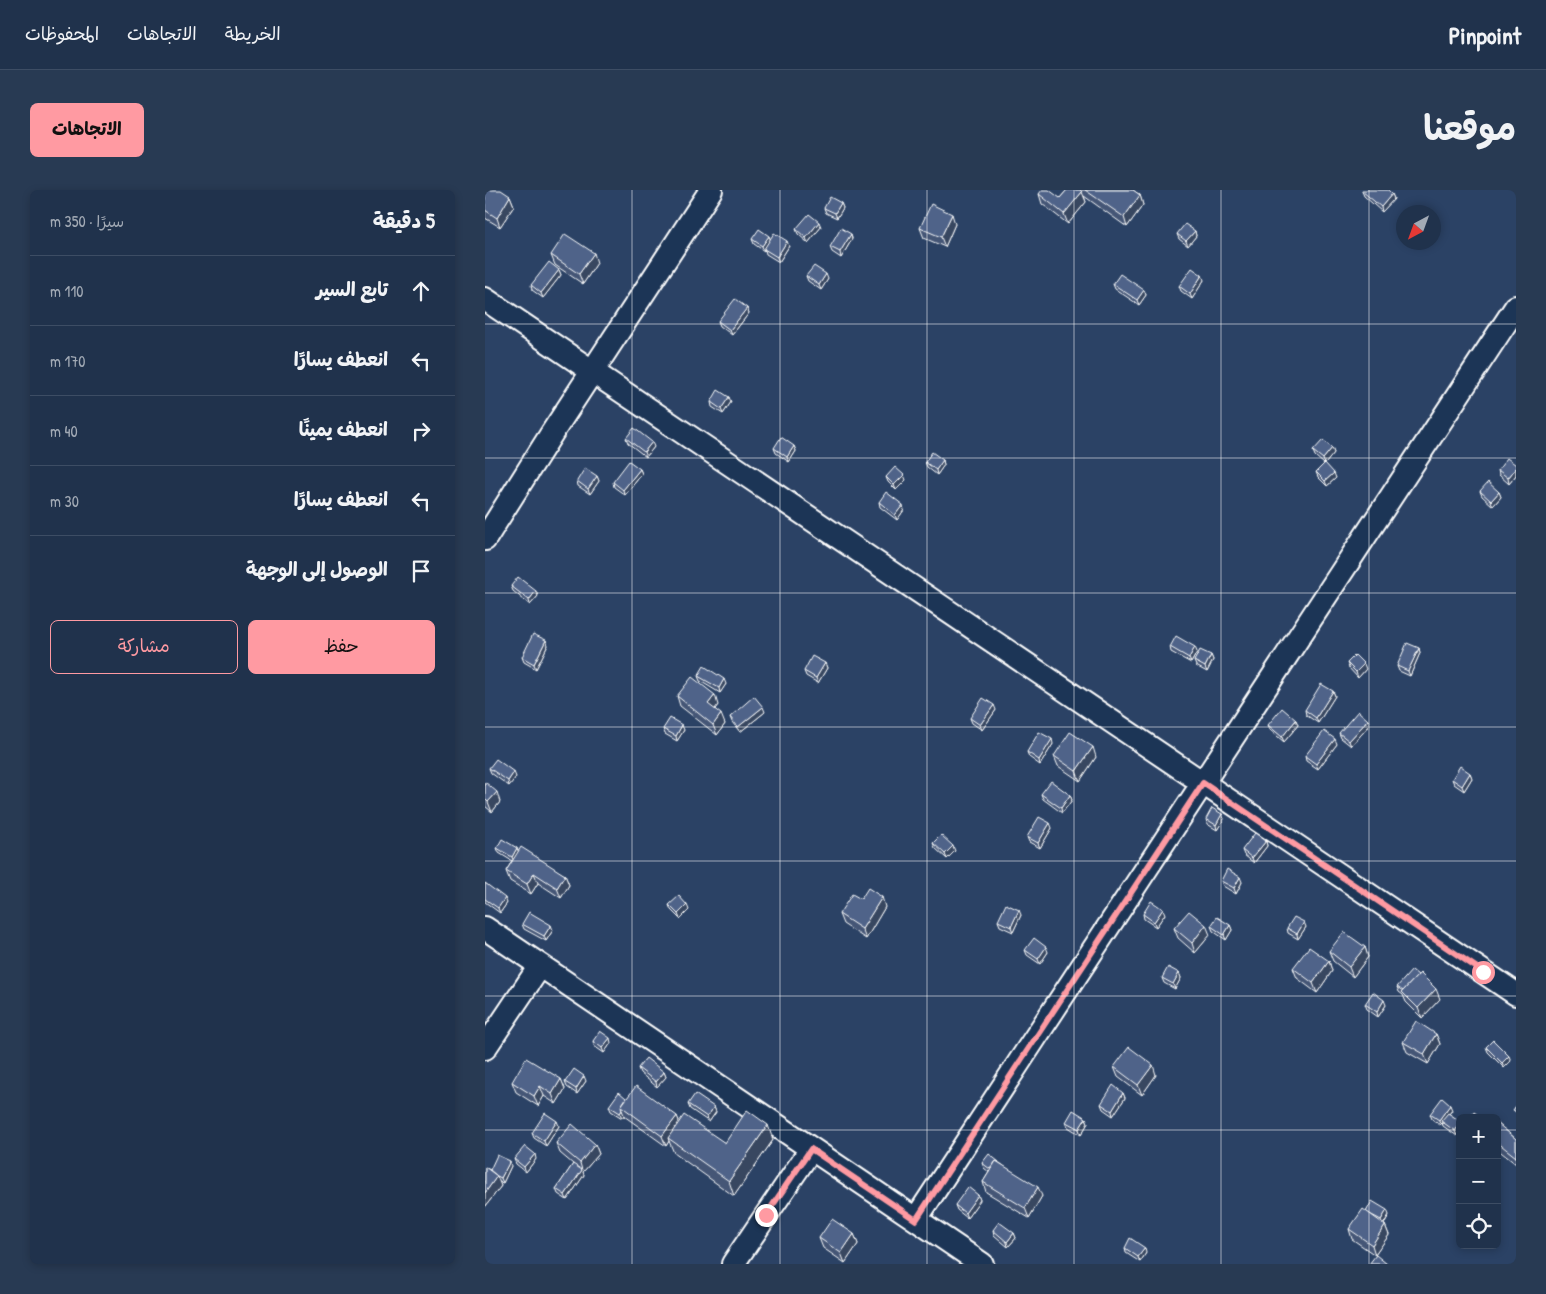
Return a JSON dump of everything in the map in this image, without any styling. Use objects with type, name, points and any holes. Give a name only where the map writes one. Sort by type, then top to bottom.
[{"type":"street","points":[[485,539],[592,371],[711,190]]},
{"type":"street","points":[[485,299],[1516,994]]},
{"type":"street","points":[[916,1220],[1516,307]]},
{"type":"street","points":[[485,928],[982,1264]]},
{"type":"street","points":[[485,1048],[540,966]]},
{"type":"street","points":[[733,1264],[811,1149]]},
{"type":"building","points":[[485,190],[501,190],[510,196],[497,218],[485,210]]},
{"type":"building","points":[[1042,190],[1049,190],[1060,198],[1067,190],[1080,190],[1082,192],[1064,214],[1039,194]]},
{"type":"building","points":[[1085,190],[1133,190],[1140,195],[1124,217]]},
{"type":"building","points":[[1362,190],[1388,190],[1392,194],[1381,207]]},
{"type":"building","points":[[830,197],[841,203],[835,213],[824,208]]},
{"type":"building","points":[[931,204],[952,214],[941,237],[920,228]]},
{"type":"building","points":[[809,214],[819,222],[806,238],[796,229]]},
{"type":"building","points":[[1185,224],[1195,231],[1186,241],[1177,234]]},
{"type":"building","points":[[841,228],[851,234],[840,252],[830,247]]},
{"type":"building","points":[[759,229],[769,236],[762,246],[752,239]]},
{"type":"building","points":[[774,233],[787,241],[777,257],[764,249]]},
{"type":"building","points":[[565,234],[594,253],[579,274],[551,255]]},
{"type":"building","points":[[549,262],[559,270],[541,293],[531,285]]},
{"type":"building","points":[[814,266],[826,274],[819,285],[806,276]]},
{"type":"building","points":[[1192,268],[1202,275],[1190,294],[1179,286]]},
{"type":"building","points":[[1120,274],[1144,290],[1137,300],[1113,284]]},
{"type":"building","points":[[735,299],[747,308],[730,330],[718,321]]},
{"type":"building","points":[[718,390],[729,397],[721,409],[711,402]]},
{"type":"building","points":[[634,428],[652,442],[644,452],[626,438]]},
{"type":"building","points":[[781,437],[794,446],[787,457],[774,448]]},
{"type":"building","points":[[1323,440],[1332,448],[1323,459],[1313,451]]},
{"type":"building","points":[[932,452],[943,460],[936,470],[925,462]]},
{"type":"building","points":[[1507,458],[1516,465],[1516,468],[1508,478],[1498,470]]},
{"type":"building","points":[[629,461],[640,469],[623,490],[613,482]]},
{"type":"building","points":[[1325,463],[1334,473],[1325,481],[1316,472]]},
{"type":"building","points":[[895,467],[904,475],[894,485],[886,477]]},
{"type":"building","points":[[585,468],[597,476],[588,489],[577,481]]},
{"type":"building","points":[[1488,482],[1499,492],[1491,501],[1480,491]]},
{"type":"building","points":[[886,492],[903,505],[895,515],[879,502]]},
{"type":"building","points":[[518,577],[536,591],[529,600],[511,586]]},
{"type":"building","points":[[533,634],[546,640],[534,664],[522,657]]},
{"type":"building","points":[[1176,636],[1195,647],[1189,658],[1170,647]]},
{"type":"building","points":[[1407,643],[1419,648],[1408,671],[1397,666]]},
{"type":"building","points":[[1200,650],[1211,655],[1205,667],[1194,661]]},
{"type":"building","points":[[1355,655],[1364,664],[1356,672],[1347,663]]},
{"type":"building","points":[[812,656],[825,663],[816,678],[804,671]]},
{"type":"building","points":[[704,666],[724,679],[719,688],[698,676]]},
{"type":"building","points":[[692,677],[715,695],[708,704],[721,714],[713,725],[677,696]]},
{"type":"building","points":[[1321,684],[1333,691],[1316,718],[1305,710]]},
{"type":"building","points":[[754,696],[763,707],[738,727],[730,717]]},
{"type":"building","points":[[983,698],[994,705],[980,725],[970,718]]},
{"type":"building","points":[[1282,708],[1296,720],[1282,737],[1268,725]]},
{"type":"building","points":[[1358,711],[1368,720],[1349,741],[1339,733]]},
{"type":"building","points":[[670,718],[682,725],[676,736],[663,729]]},
{"type":"building","points":[[1324,731],[1335,739],[1316,764],[1305,756]]},
{"type":"building","points":[[1039,732],[1052,739],[1039,760],[1027,752]]},
{"type":"building","points":[[1070,732],[1093,747],[1076,771],[1054,756]]},
{"type":"building","points":[[496,759],[514,772],[508,781],[489,768]]},
{"type":"building","points":[[1460,766],[1470,773],[1462,786],[1452,779]]},
{"type":"building","points":[[1051,781],[1070,795],[1061,808],[1041,794]]},
{"type":"building","points":[[485,782],[497,792],[488,802],[485,799]]},
{"type":"building","points":[[1212,808],[1222,814],[1216,825],[1206,819]]},
{"type":"building","points":[[1039,817],[1050,823],[1038,843],[1027,837]]},
{"type":"building","points":[[1255,833],[1266,841],[1252,858],[1242,850]]},
{"type":"building","points":[[941,835],[953,846],[945,854],[933,843]]},
{"type":"building","points":[[502,839],[517,848],[512,857],[497,848]]},
{"type":"building","points":[[521,847],[565,875],[557,888],[534,873],[527,884],[506,871]]},
{"type":"building","points":[[1227,869],[1240,877],[1234,888],[1221,881]]},
{"type":"building","points":[[485,883],[505,898],[498,908],[485,899]]},
{"type":"building","points":[[868,888],[882,897],[862,929],[839,914],[852,894],[861,899]]},
{"type":"building","points":[[679,896],[687,905],[678,914],[669,905]]},
{"type":"building","points":[[1151,901],[1163,909],[1154,922],[1143,914]]},
{"type":"building","points":[[1006,904],[1019,910],[1011,927],[998,921]]},
{"type":"building","points":[[1189,911],[1206,925],[1192,943],[1174,928]]},
{"type":"building","points":[[529,912],[551,925],[544,936],[522,924]]},
{"type":"building","points":[[1217,917],[1230,925],[1224,935],[1211,926]]},
{"type":"building","points":[[1294,917],[1304,922],[1297,934],[1287,928]]},
{"type":"building","points":[[1344,932],[1365,947],[1349,967],[1329,951]]},
{"type":"building","points":[[1034,938],[1046,947],[1038,959],[1025,950]]},
{"type":"building","points":[[1309,947],[1329,961],[1313,983],[1293,968]]},
{"type":"building","points":[[1168,967],[1179,973],[1173,984],[1162,978]]},
{"type":"building","points":[[1412,970],[1418,975],[1403,991],[1397,987]]},
{"type":"building","points":[[1420,973],[1436,989],[1418,1008],[1402,992]]},
{"type":"building","points":[[1373,992],[1384,1000],[1377,1012],[1365,1004]]},
{"type":"building","points":[[1416,1021],[1436,1034],[1424,1054],[1403,1042]]},
{"type":"building","points":[[600,1031],[610,1038],[602,1048],[593,1041]]},
{"type":"building","points":[[1493,1040],[1509,1056],[1502,1063],[1486,1047]]},
{"type":"building","points":[[1129,1047],[1153,1065],[1138,1085],[1114,1067]]},
{"type":"building","points":[[526,1058],[561,1079],[552,1094],[540,1086],[534,1096],[512,1082]]},
{"type":"building","points":[[646,1058],[664,1072],[656,1082],[638,1068]]},
{"type":"building","points":[[574,1069],[584,1076],[576,1089],[565,1082]]},
{"type":"building","points":[[1113,1085],[1123,1093],[1112,1111],[1101,1104]]},
{"type":"building","points":[[636,1086],[677,1116],[662,1136],[621,1106]]},
{"type":"building","points":[[619,1092],[626,1098],[621,1106],[622,1110],[620,1113],[609,1106]]},
{"type":"building","points":[[695,1094],[714,1107],[707,1117],[688,1104]]},
{"type":"building","points":[[1442,1098],[1450,1105],[1439,1120],[1430,1114]]},
{"type":"building","points":[[747,1110],[768,1125],[729,1181],[668,1138],[684,1115],[725,1143]]},
{"type":"building","points":[[1073,1110],[1086,1118],[1079,1129],[1066,1122]]},
{"type":"building","points":[[545,1113],[557,1121],[544,1141],[532,1133]]},
{"type":"building","points":[[1448,1113],[1456,1118],[1456,1130],[1455,1131],[1441,1121]]},
{"type":"building","points":[[572,1124],[595,1144],[580,1163],[556,1143]]},
{"type":"building","points":[[1501,1126],[1516,1139],[1516,1157],[1501,1145]]},
{"type":"building","points":[[525,1146],[535,1154],[524,1167],[514,1159]]},
{"type":"building","points":[[989,1154],[999,1162],[996,1161],[990,1169],[982,1163]]},
{"type":"building","points":[[497,1155],[510,1161],[501,1178],[490,1170]]},
{"type":"building","points":[[996,1161],[1038,1187],[1025,1208],[983,1182]]},
{"type":"building","points":[[573,1164],[582,1170],[565,1195],[556,1189]]},
{"type":"building","points":[[485,1167],[497,1176],[485,1193]]},
{"type":"building","points":[[968,1187],[978,1195],[965,1213],[955,1205]]},
{"type":"building","points":[[1372,1201],[1387,1210],[1381,1220],[1366,1212]]},
{"type":"building","points":[[1363,1209],[1385,1225],[1372,1245],[1349,1229]]},
{"type":"building","points":[[832,1219],[854,1234],[841,1253],[819,1238]]},
{"type":"building","points":[[999,1222],[1014,1233],[1007,1242],[993,1230]]},
{"type":"building","points":[[1130,1238],[1145,1248],[1138,1257],[1125,1248]]},
{"type":"building","points":[[1376,1255],[1387,1264],[1369,1264]]},
{"type":"route","points":[[766,1215],[811,1149],[916,1220],[1203,783],[1483,972]]}]
